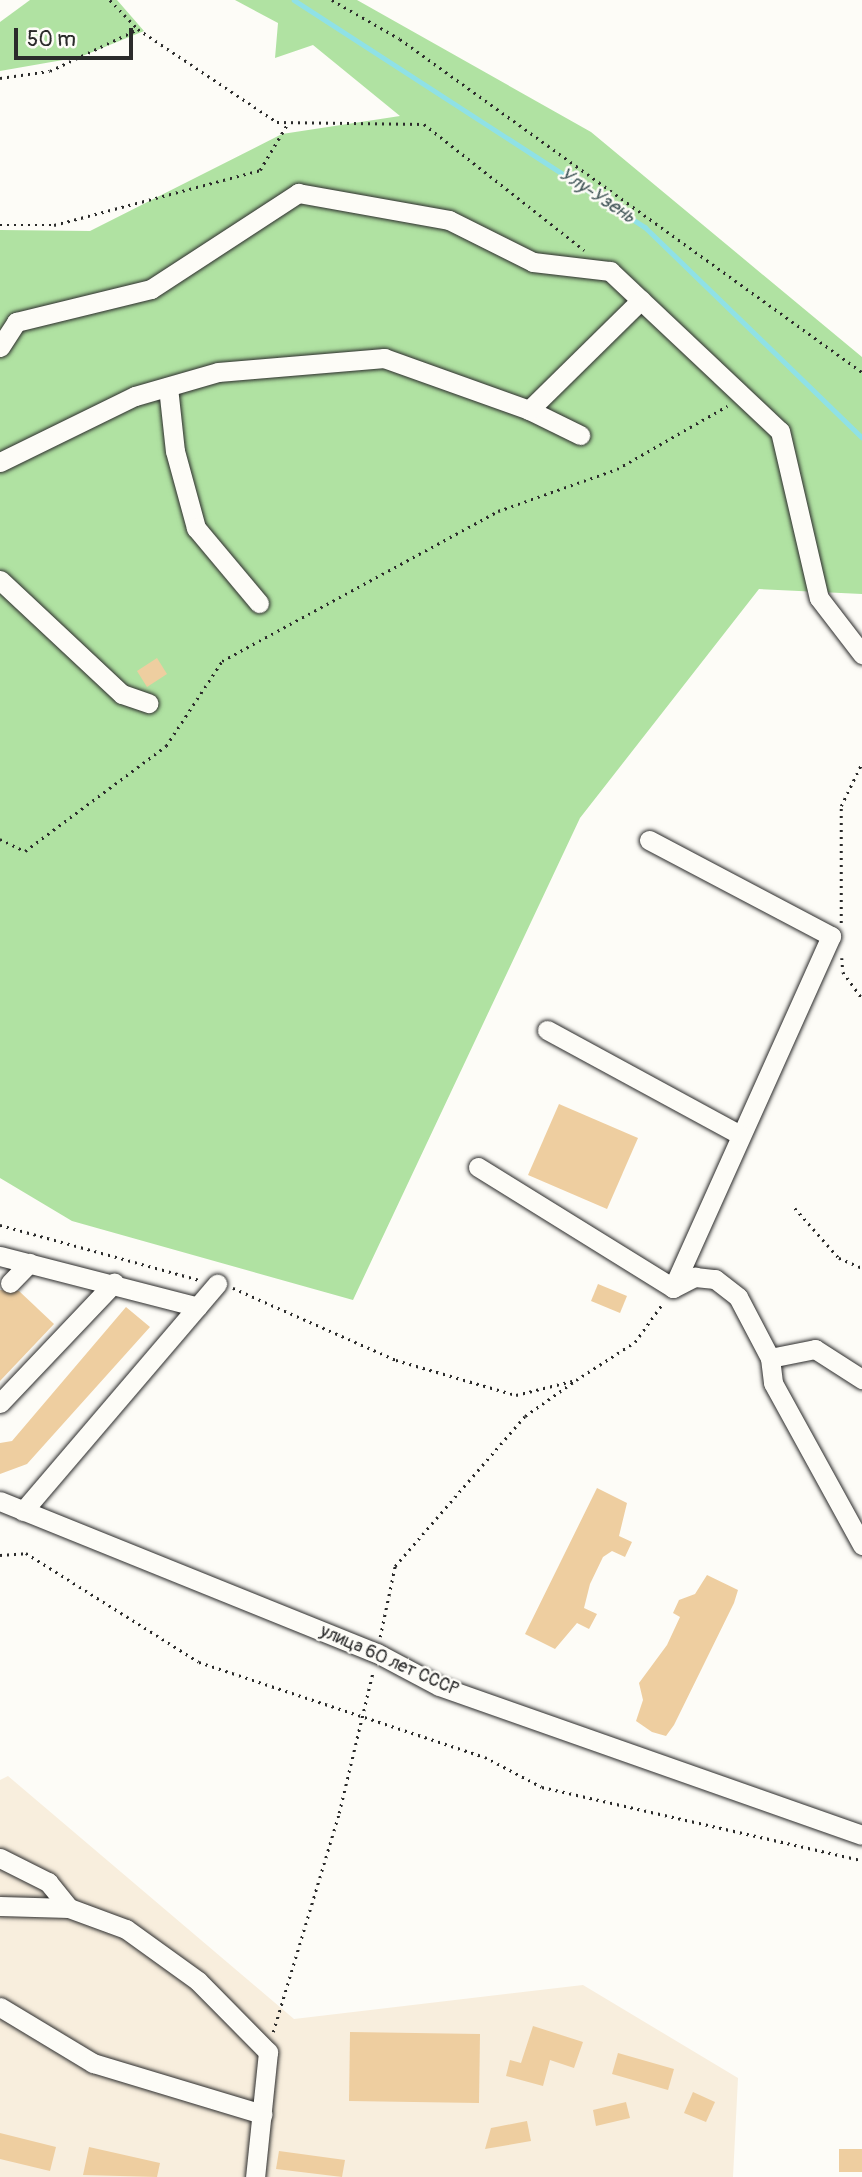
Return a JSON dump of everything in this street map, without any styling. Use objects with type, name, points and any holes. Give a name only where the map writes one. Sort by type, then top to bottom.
[{"type":"street","points":[[0,347],[16,321],[151,289],[298,193],[449,220],[533,261],[610,271],[780,431],[819,598],[862,654]]},
{"type":"street","points":[[529,410],[641,300]]},
{"type":"street","points":[[0,462],[135,396],[218,372],[384,358],[529,410],[580,435]]},
{"type":"street","points":[[168,387],[175,451],[196,528],[259,603]]},
{"type":"street","points":[[0,580],[122,694],[148,703]]},
{"type":"street","points":[[649,839],[831,936],[673,1288]]},
{"type":"street","points":[[547,1030],[740,1135]]},
{"type":"street","points":[[478,1167],[673,1288]]},
{"type":"street","points":[[0,1256],[114,1283],[198,1307]]},
{"type":"street","points":[[10,1283],[29,1263]]},
{"type":"street","points":[[673,1288],[695,1277],[715,1279],[738,1297],[770,1358],[773,1383],[862,1545]]},
{"type":"street","points":[[0,1403],[114,1283]]},
{"type":"street","points":[[23,1511],[217,1284]]},
{"type":"street","points":[[770,1358],[815,1349],[862,1379]]},
{"type":"street","name":"улица 60 лет СССР","points":[[0,1502],[377,1653],[439,1686],[862,1835]]},
{"type":"street","points":[[0,1858],[48,1882],[69,1908]]},
{"type":"street","points":[[0,1906],[69,1908],[126,1929],[188,1973],[268,2052],[255,2177]]},
{"type":"street","points":[[0,2007],[93,2063],[262,2114]]},
{"type":"path","points":[[110,0],[138,29],[277,122],[424,124],[588,254]]},
{"type":"path","points":[[332,0],[400,39],[862,372]]},
{"type":"path","points":[[0,78],[50,71],[138,29]]},
{"type":"path","points":[[0,225],[54,225],[260,170],[289,122]]},
{"type":"path","points":[[0,839],[25,852],[166,746],[222,661],[498,511],[617,469],[741,396]]},
{"type":"path","points":[[842,934],[841,806],[862,763]]},
{"type":"path","points":[[842,947],[842,972],[862,998]]},
{"type":"path","points":[[795,1208],[839,1258],[862,1268]]},
{"type":"path","points":[[268,2052],[362,1718],[396,1566],[525,1416],[635,1342],[673,1288]]},
{"type":"path","points":[[396,1360],[516,1395],[576,1380]]},
{"type":"path","points":[[0,1555],[26,1553],[199,1661],[362,1718],[485,1757],[542,1787],[862,1860]]},
{"type":"shaded area","points":[[8,1776],[294,2019],[583,1985],[738,2078],[733,2177],[0,2177],[0,1780]]},
{"type":"green space","points":[[30,0],[117,0],[144,31],[80,57],[0,71],[0,22]]},
{"type":"green space","points":[[235,0],[357,0],[591,132],[862,357],[862,594],[759,589],[580,818],[353,1300],[72,1221],[0,1178],[0,230],[90,231],[282,134],[400,116],[313,45],[275,58],[278,23]]},
{"type":"building","points":[[157,658],[167,674],[147,687],[137,671]]},
{"type":"building","points":[[559,1104],[638,1138],[607,1209],[528,1175]]},
{"type":"building","points":[[598,1284],[627,1296],[620,1313],[591,1301]]},
{"type":"building","points":[[0,1290],[19,1291],[54,1324],[0,1381]]},
{"type":"building","points":[[126,1307],[150,1327],[27,1464],[0,1474],[0,1443],[12,1441]]},
{"type":"building","points":[[597,1488],[627,1503],[619,1536],[632,1542],[625,1557],[612,1551],[603,1557],[590,1584],[584,1608],[597,1614],[589,1629],[577,1623],[555,1649],[525,1634]]},
{"type":"building","points":[[707,1575],[738,1590],[734,1603],[674,1725],[666,1736],[652,1732],[636,1721],[643,1700],[639,1683],[667,1645],[680,1617],[673,1613],[679,1600],[695,1594]]},
{"type":"building","points":[[533,2026],[583,2042],[574,2068],[550,2060],[543,2086],[506,2076],[510,2060],[521,2063]]},
{"type":"building","points":[[350,2032],[480,2034],[479,2103],[349,2101]]},
{"type":"building","points":[[618,2053],[674,2069],[668,2090],[612,2074]]},
{"type":"building","points":[[693,2092],[715,2102],[706,2122],[684,2113]]},
{"type":"building","points":[[626,2102],[630,2118],[596,2126],[593,2110]]},
{"type":"building","points":[[527,2121],[531,2141],[485,2149],[491,2128]]},
{"type":"building","points":[[0,2133],[56,2147],[50,2171],[0,2159]]},
{"type":"building","points":[[89,2147],[160,2163],[157,2177],[83,2175]]},
{"type":"building","points":[[839,2149],[862,2149],[862,2172],[839,2172]]},
{"type":"building","points":[[279,2151],[345,2160],[342,2177],[276,2169]]},
{"type":"waterway","name":"Улу-Узень","points":[[294,0],[645,227],[862,437]]}]
